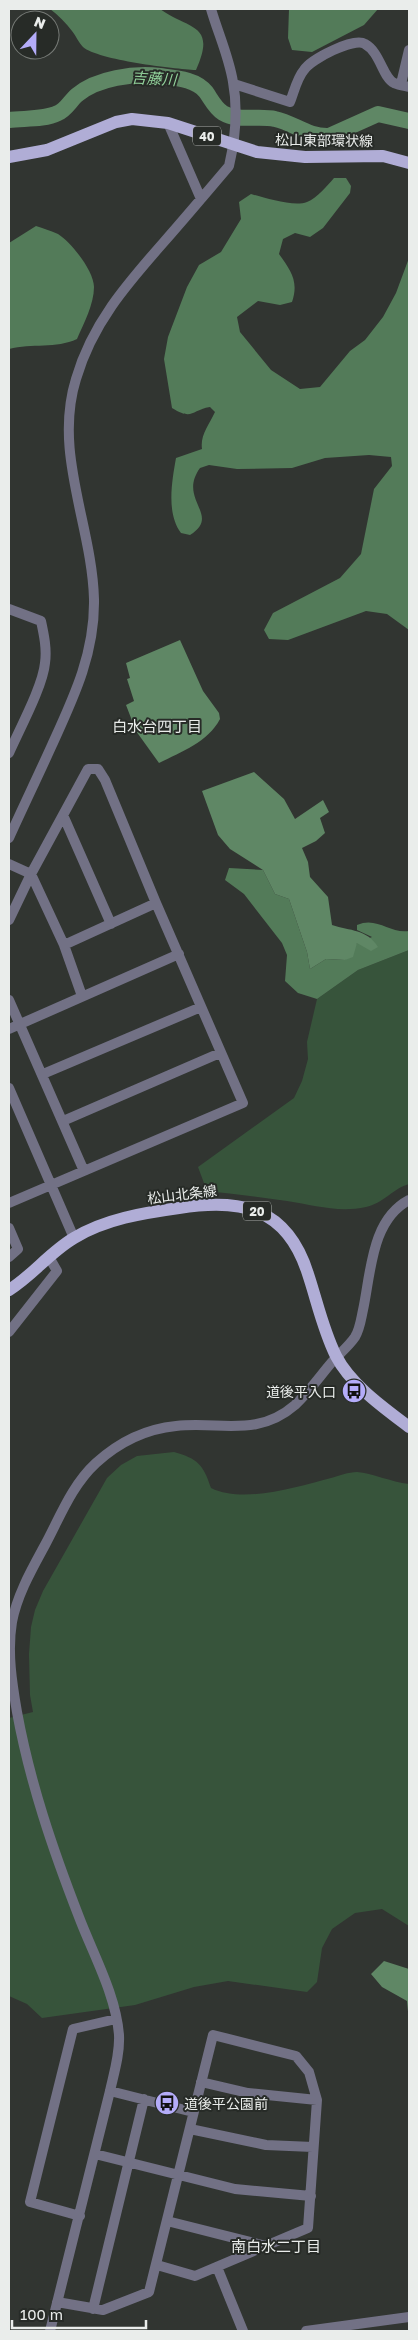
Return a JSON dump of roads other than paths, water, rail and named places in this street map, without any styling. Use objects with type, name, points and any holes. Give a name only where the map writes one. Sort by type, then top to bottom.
[{"type":"main road","name":"松山東部環状線","points":[[9,157],[47,150],[116,122],[132,119],[168,123],[257,152],[283,156],[383,156],[409,163]]},
{"type":"main road","name":"松山北条線","points":[[9,1290],[74,1238],[124,1218],[153,1212],[216,1204],[229,1204],[253,1209],[278,1223],[296,1246],[308,1272],[326,1332],[337,1357],[347,1372],[373,1399],[409,1427]]},
{"type":"street","points":[[9,838],[78,690],[91,642],[94,598],[92,577],[76,495],[69,440],[69,413],[75,381],[88,345],[106,312],[118,295],[229,166],[234,145],[234,84],[212,9]]},
{"type":"street","points":[[234,84],[290,102],[304,70],[308,66],[330,52],[357,41],[366,44],[379,58],[388,77],[394,83],[405,86],[409,50]]},
{"type":"street","points":[[168,123],[201,199]]},
{"type":"street","points":[[9,609],[41,621],[46,653],[45,666],[39,684],[9,753]]},
{"type":"street","points":[[9,920],[31,874],[88,769],[98,769],[106,780],[156,903],[243,1103],[9,1203]]},
{"type":"street","points":[[63,814],[110,924]]},
{"type":"street","points":[[9,864],[31,874],[64,945],[82,996]]},
{"type":"street","points":[[64,945],[156,903]]},
{"type":"street","points":[[9,1028],[179,954]]},
{"type":"street","points":[[9,1000],[84,1171]]},
{"type":"street","points":[[43,1074],[201,1007]]},
{"type":"street","points":[[63,1121],[220,1053]]},
{"type":"street","points":[[9,1088],[74,1238]]},
{"type":"street","points":[[50,2331],[95,2154],[118,2047],[116,2019],[106,1986],[52,1849],[34,1788],[21,1734],[10,1662],[10,1637],[15,1609],[29,1575],[76,1487],[95,1464],[123,1442],[140,1435],[167,1428],[197,1425],[239,1427],[258,1425],[274,1419],[295,1405],[354,1338],[361,1321],[376,1244],[381,1229],[389,1217],[409,1200]]},
{"type":"street","points":[[9,1228],[18,1249],[9,1257]]},
{"type":"street","points":[[9,1332],[57,1270],[49,1257]]},
{"type":"street","points":[[80,2216],[30,2202],[73,2028],[116,2019]]},
{"type":"street","points":[[57,2302],[93,2309],[111,2308],[149,2292],[213,2035],[296,2056],[309,2072],[317,2100],[308,2228],[195,2276],[156,2265]]},
{"type":"street","points":[[201,2082],[266,2095],[317,2100]]},
{"type":"street","points":[[110,2091],[193,2112]]},
{"type":"street","points":[[93,2309],[144,2099]]},
{"type":"street","points":[[190,2129],[266,2145],[313,2147]]},
{"type":"street","points":[[95,2154],[235,2188],[311,2196]]},
{"type":"street","points":[[167,2221],[266,2246]]},
{"type":"street","points":[[218,2267],[243,2331]]},
{"type":"street","points":[[306,2331],[346,2328],[409,2317]]},
{"type":"waterway","name":"吉藤川","points":[[9,120],[40,118],[52,115],[61,112],[77,95],[95,84],[128,76],[150,75],[179,79],[197,84],[206,92],[218,109],[229,116],[275,119],[321,136],[329,136],[378,114],[409,121]]},
{"type":"place","name":"道後平入口","points":[[354,1391]]},
{"type":"place","name":"道後平公園前","points":[[167,2103]]},
{"type":"district","name":"白水台四丁目","points":[[157,726]]},
{"type":"district","name":"南白水二丁目","points":[[276,2246]]}]
